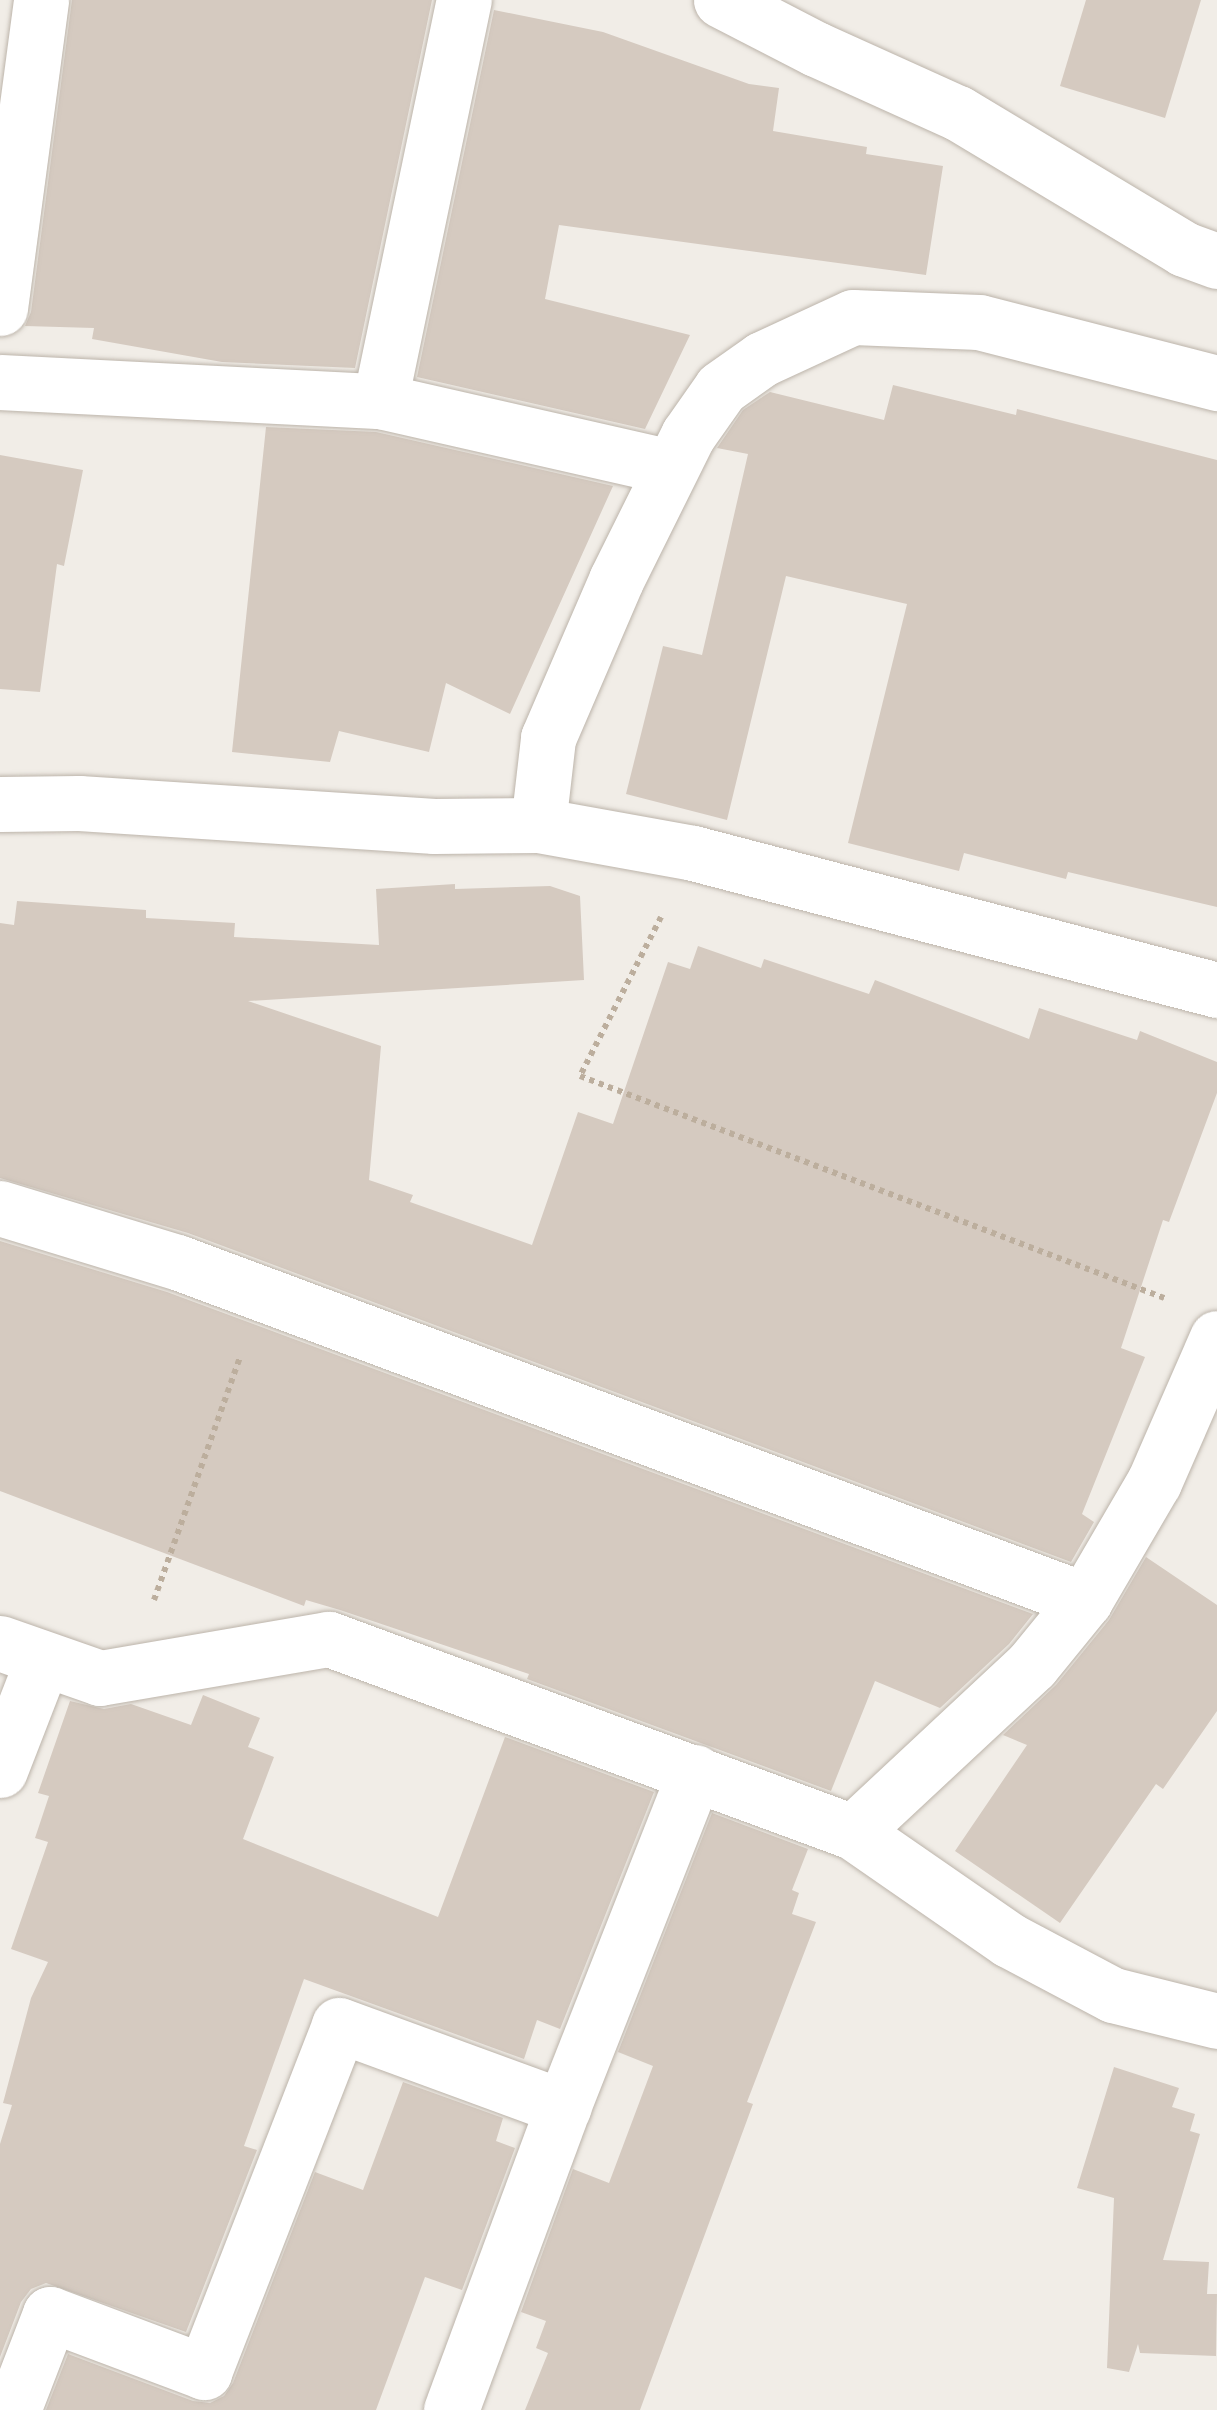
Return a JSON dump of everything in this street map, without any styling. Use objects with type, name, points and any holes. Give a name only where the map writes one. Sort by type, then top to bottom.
[{"type":"street","points":[[0,308],[41,0]]},
{"type":"street","points":[[380,401],[464,0]]},
{"type":"street","points":[[721,0],[816,49],[958,113],[1184,249],[1217,262]]},
{"type":"street","points":[[538,825],[548,738],[671,467],[721,388],[762,359],[853,317],[979,322],[1217,383]]},
{"type":"street","points":[[0,382],[380,401],[671,467]]},
{"type":"street","points":[[0,804],[79,803],[434,826],[538,825],[693,853],[1217,990]]},
{"type":"street","points":[[0,1208],[176,1262],[1085,1600]]},
{"type":"street","points":[[853,1832],[1032,1665],[1085,1600],[1154,1482],[1199,1320]]},
{"type":"street","points":[[0,1770],[22,1651],[100,1678],[330,1639],[853,1832],[1008,1940],[1113,1995],[1217,2021]]},
{"type":"street","points":[[451,2410],[563,2107],[695,1772]]},
{"type":"street","points":[[12,2410],[50,2314],[204,2372],[339,2025],[563,2107]]},
{"type":"path","points":[[693,853],[580,1076],[1199,1320]]},
{"type":"path","points":[[127,1673],[262,1295]]},
{"type":"building","points":[[72,0],[432,0],[355,368],[222,362],[92,339],[94,328],[25,326],[31,312]]},
{"type":"building","points":[[1086,0],[1201,0],[1165,118],[1060,86]]},
{"type":"building","points":[[494,10],[603,32],[749,84],[779,88],[773,131],[867,147],[866,154],[943,166],[926,275],[559,225],[545,299],[690,335],[645,429],[417,377]]},
{"type":"building","points":[[893,385],[1016,415],[1017,409],[1217,460],[1217,907],[1068,872],[1066,879],[964,853],[959,871],[848,843],[907,604],[786,576],[727,820],[626,794],[663,646],[702,655],[748,454],[717,448],[743,410],[770,392],[884,420]]},
{"type":"building","points":[[266,427],[376,432],[613,486],[510,714],[446,683],[429,752],[339,731],[330,762],[232,752]]},
{"type":"building","points":[[0,455],[83,470],[64,566],[57,564],[40,692],[0,689]]},
{"type":"building","points":[[455,884],[455,889],[550,886],[580,896],[584,980],[248,1001],[381,1046],[369,1180],[413,1195],[410,1202],[532,1245],[578,1112],[613,1124],[668,962],[690,969],[698,946],[761,968],[764,959],[869,994],[875,980],[1029,1039],[1039,1008],[1137,1040],[1140,1031],[1217,1062],[1217,1093],[1169,1222],[1163,1220],[1121,1348],[1145,1357],[1082,1514],[1094,1522],[1071,1562],[188,1233],[0,1178],[0,923],[14,925],[17,901],[146,910],[146,918],[235,923],[234,937],[379,945],[376,889]]},
{"type":"building","points":[[0,1241],[167,1292],[1033,1614],[1009,1644],[940,1708],[875,1681],[831,1791],[527,1679],[529,1674],[340,1610],[306,1600],[304,1606],[0,1491]]},
{"type":"building","points":[[1146,1557],[1217,1605],[1217,1711],[1163,1789],[1156,1784],[1060,1923],[955,1851],[1027,1745],[1003,1735],[1056,1685],[1109,1620]]},
{"type":"building","points":[[203,1695],[260,1718],[248,1747],[274,1757],[243,1839],[438,1917],[505,1737],[654,1792],[560,2029],[537,2020],[524,2059],[304,1979],[244,2146],[257,2150],[186,2332],[46,2283],[31,2289],[21,2302],[0,2357],[0,2144],[12,2105],[3,2103],[31,1998],[48,1962],[11,1949],[48,1842],[35,1838],[49,1796],[38,1793],[70,1701],[104,1709],[131,1704],[191,1725]]},
{"type":"building","points":[[712,1813],[808,1849],[792,1890],[799,1893],[792,1914],[816,1922],[747,2102],[753,2104],[640,2410],[525,2410],[548,2353],[536,2348],[546,2321],[521,2312],[573,2169],[609,2183],[653,2066],[618,2052]]},
{"type":"building","points":[[1114,2067],[1179,2088],[1172,2107],[1195,2114],[1190,2131],[1200,2134],[1163,2260],[1209,2262],[1207,2294],[1217,2294],[1216,2356],[1140,2353],[1138,2344],[1129,2372],[1107,2368],[1114,2198],[1077,2188]]},
{"type":"building","points":[[403,2082],[503,2118],[496,2141],[515,2148],[462,2290],[425,2277],[376,2410],[46,2410],[68,2354],[193,2401],[210,2403],[224,2396],[233,2383],[315,2172],[363,2190]]}]
